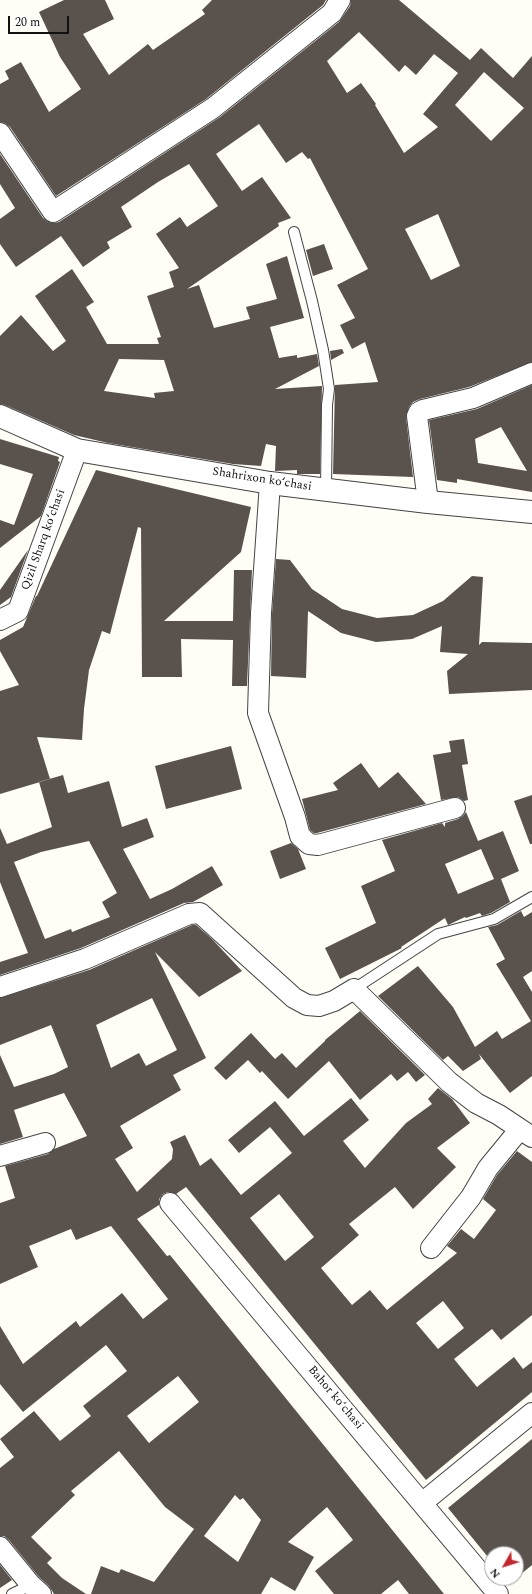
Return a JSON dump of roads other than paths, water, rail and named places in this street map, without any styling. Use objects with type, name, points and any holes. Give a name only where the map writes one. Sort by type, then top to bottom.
[{"type":"street","points":[[0,133],[53,212],[213,108],[332,13],[340,0]]},
{"type":"street","points":[[428,502],[417,416],[419,412],[473,398],[532,373]]},
{"type":"street","name":"Shahrixon koʻchasi","points":[[0,416],[77,450],[270,483],[428,502],[532,512]]},
{"type":"street","name":"Qizil Sharq koʻchasi","points":[[0,620],[18,611],[77,450]]},
{"type":"street","points":[[270,483],[261,613],[258,713],[295,817],[300,836],[309,844],[318,845],[455,808]]},
{"type":"street","points":[[0,987],[85,959],[189,914],[200,913],[294,998],[307,1005],[319,1006],[334,1001],[354,989],[449,1082],[476,1103],[499,1115],[526,1133],[488,1168],[471,1198],[431,1248]]},
{"type":"street","points":[[0,1156],[45,1143]]},
{"type":"street","name":"Bahor koʻchasi","points":[[170,1203],[498,1594]]},
{"type":"street","points":[[422,1503],[532,1412]]},
{"type":"street","points":[[0,1547],[36,1590]]},
{"type":"lane","points":[[294,232],[314,308],[323,350],[329,389],[327,405],[326,490]]},
{"type":"lane","points":[[354,989],[438,934],[494,919],[532,897]]},
{"type":"lane","points":[[12,1594],[36,1590]]}]
